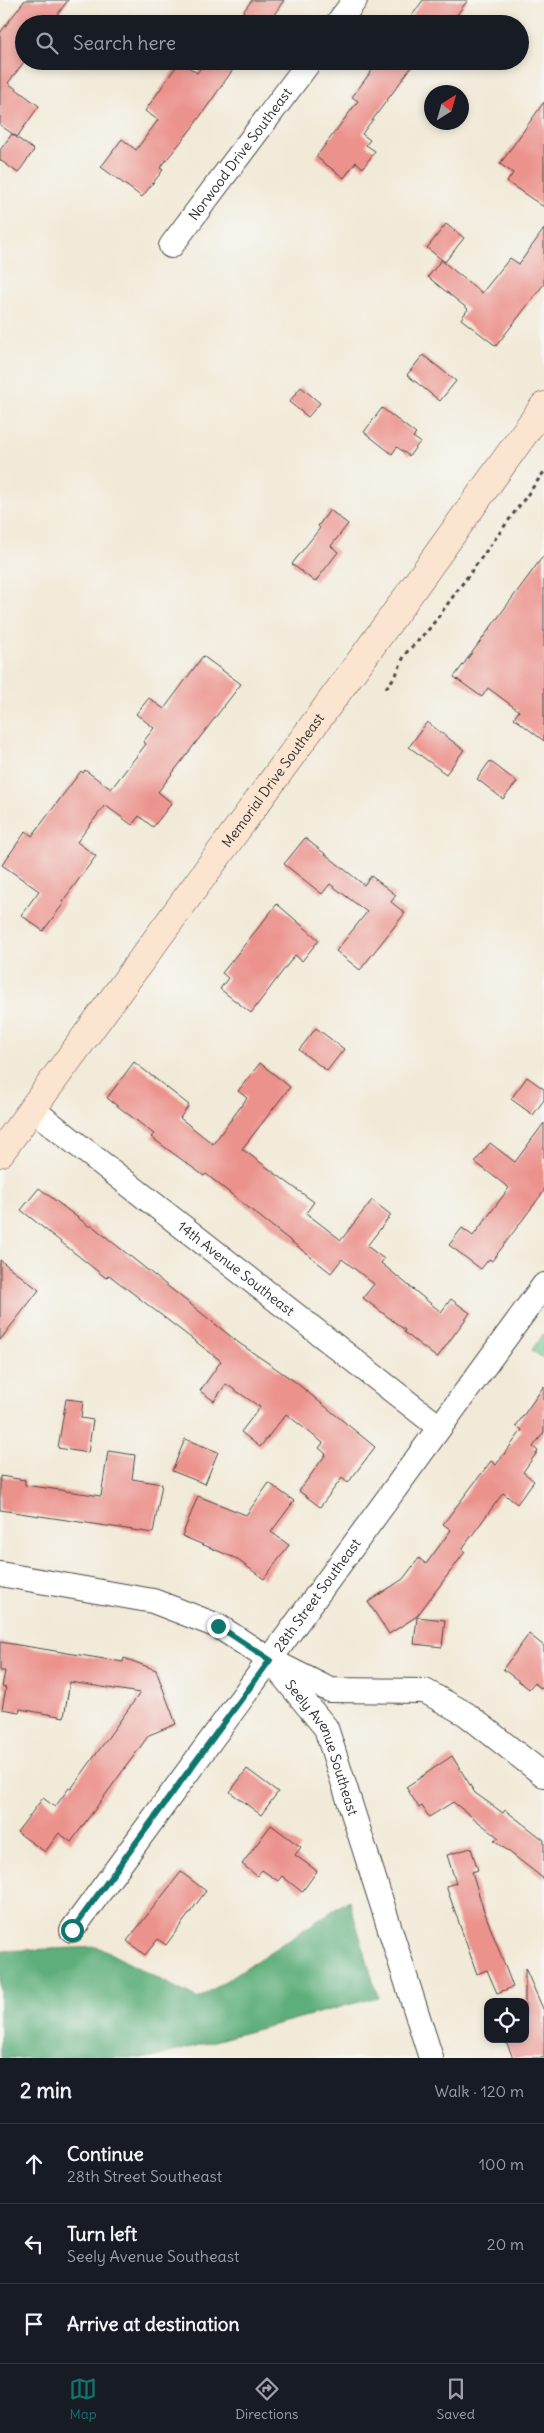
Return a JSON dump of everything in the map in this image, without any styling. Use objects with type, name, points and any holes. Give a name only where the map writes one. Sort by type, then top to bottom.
[{"type":"street","points":[[344,15],[355,0]]},
{"type":"street","name":"Norwood Drive Southeast","points":[[171,246],[303,70]]},
{"type":"street","name":"Memorial Drive Southeast","points":[[0,1153],[388,623],[544,406]]},
{"type":"street","name":"14th Avenue Southeast","points":[[32,1109],[439,1428]]},
{"type":"street","name":"28th Street Southeast","points":[[72,1930],[544,1285]]},
{"type":"street","name":"Seely Avenue Southeast","points":[[0,1574],[153,1601],[218,1626],[270,1660],[326,1728],[431,2058]]},
{"type":"street","points":[[270,1660],[330,1690],[425,1691],[466,1714],[544,1775]]},
{"type":"path","points":[[386,688],[396,675],[405,654],[430,628],[544,472]]},
{"type":"green space","points":[[544,1333],[544,1359],[532,1350]]},
{"type":"green space","points":[[349,1900],[378,1997],[151,2058],[0,2058],[0,1951],[98,1947],[198,1999]]},
{"type":"building","points":[[25,0],[68,0],[57,15],[15,15],[15,70],[18,70],[8,83],[39,106],[17,137],[0,125],[0,33]]},
{"type":"building","points":[[252,0],[284,0],[274,15],[247,15],[243,12]]},
{"type":"building","points":[[423,0],[468,0],[457,15],[412,15]]},
{"type":"building","points":[[174,70],[193,70],[197,73],[199,70],[233,70],[192,128],[160,168],[163,170],[142,197],[101,167],[122,139],[136,150],[158,120],[145,111]]},
{"type":"building","points":[[372,70],[409,70],[362,134],[370,140],[366,145],[375,151],[363,168],[356,162],[344,178],[316,157],[358,101],[352,97]]},
{"type":"building","points":[[544,102],[544,207],[507,182],[513,173],[500,164]]},
{"type":"building","points":[[12,134],[34,150],[18,173],[0,160],[0,150]]},
{"type":"building","points":[[446,224],[464,238],[445,262],[427,248]]},
{"type":"building","points":[[544,229],[544,284],[496,346],[461,319],[468,309],[428,277],[441,260],[482,293],[510,258],[519,264]]},
{"type":"building","points":[[423,355],[456,381],[440,401],[407,375]]},
{"type":"building","points":[[301,387],[320,403],[308,417],[289,402]]},
{"type":"building","points":[[382,408],[416,434],[413,437],[420,442],[409,456],[397,447],[392,454],[364,432]]},
{"type":"building","points":[[330,510],[348,524],[331,546],[338,552],[315,582],[292,564],[320,528],[318,526]]},
{"type":"building","points":[[544,555],[544,741],[514,718],[519,711],[488,688],[482,697],[454,677]]},
{"type":"building","points":[[203,656],[241,684],[158,792],[172,803],[153,827],[139,816],[132,825],[105,805],[77,842],[96,856],[43,931],[21,915],[39,891],[2,865],[26,831],[32,836],[81,771],[83,773],[85,770],[111,789],[146,744],[143,742],[154,728],[136,714],[149,698],[164,709]]},
{"type":"building","points":[[427,722],[464,750],[446,774],[409,747]]},
{"type":"building","points":[[490,761],[517,782],[503,799],[477,779]]},
{"type":"building","points":[[305,838],[364,885],[371,876],[396,895],[391,902],[405,913],[360,970],[336,951],[367,912],[330,884],[322,894],[284,864]]},
{"type":"building","points":[[277,904],[319,940],[302,961],[295,955],[251,1013],[220,989],[228,978],[222,973]]},
{"type":"building","points":[[316,1028],[344,1049],[327,1071],[299,1050]]},
{"type":"building","points":[[134,1062],[189,1105],[180,1118],[213,1144],[247,1098],[238,1091],[260,1063],[290,1087],[242,1149],[314,1202],[306,1213],[341,1240],[372,1200],[391,1215],[367,1246],[384,1259],[381,1263],[441,1312],[451,1299],[470,1313],[437,1358],[404,1332],[405,1330],[363,1298],[374,1284],[342,1259],[331,1273],[206,1174],[204,1176],[151,1137],[154,1134],[107,1098]]},
{"type":"building","points":[[527,1077],[544,1089],[544,1100],[533,1115],[511,1099]]},
{"type":"building","points":[[544,1123],[544,1191],[492,1261],[489,1259],[481,1269],[449,1245],[462,1228],[473,1236],[509,1188],[475,1162],[490,1143],[515,1162]]},
{"type":"building","points":[[39,1188],[90,1227],[91,1225],[239,1343],[294,1381],[375,1447],[348,1483],[342,1478],[320,1507],[299,1491],[326,1454],[319,1448],[323,1443],[286,1414],[260,1447],[241,1432],[260,1407],[226,1384],[214,1401],[200,1391],[221,1361],[109,1275],[106,1278],[21,1210]]},
{"type":"building","points":[[0,1260],[39,1290],[0,1340]]},
{"type":"building","points":[[544,1386],[544,1432],[533,1447],[538,1451],[523,1472],[534,1481],[517,1504],[503,1493],[462,1549],[465,1552],[417,1616],[389,1634],[368,1602],[403,1579],[419,1558],[426,1564],[451,1530],[443,1524],[491,1461],[496,1465],[522,1430],[516,1426]]},
{"type":"building","points":[[66,1399],[83,1401],[81,1418],[93,1420],[88,1453],[58,1448]]},
{"type":"building","points":[[185,1439],[218,1452],[205,1484],[172,1471]]},
{"type":"building","points":[[108,1451],[135,1455],[132,1479],[162,1484],[153,1533],[0,1510],[0,1476],[25,1480],[25,1485],[101,1496]]},
{"type":"building","points":[[269,1483],[294,1501],[271,1532],[289,1545],[264,1579],[235,1558],[182,1536],[198,1496],[246,1515]]},
{"type":"building","points":[[417,1617],[445,1620],[442,1647],[414,1644]]},
{"type":"building","points":[[529,1634],[544,1646],[544,1690],[534,1683],[529,1689],[503,1669]]},
{"type":"building","points":[[0,1642],[123,1662],[124,1658],[156,1670],[176,1724],[149,1735],[71,1842],[59,1833],[45,1852],[17,1832],[43,1798],[55,1807],[69,1788],[71,1789],[140,1693],[70,1682],[64,1717],[20,1709],[19,1712],[2,1709],[6,1688],[2,1687],[5,1671],[0,1671]]},
{"type":"building","points":[[452,1756],[475,1793],[503,1813],[505,1810],[544,1840],[544,1879],[494,1840],[499,1838],[453,1802],[429,1817],[422,1806],[419,1808],[406,1787]]},
{"type":"building","points":[[247,1769],[278,1792],[261,1815],[230,1792]]},
{"type":"building","points":[[271,1825],[301,1847],[295,1855],[317,1871],[302,1892],[282,1876],[278,1881],[262,1870],[257,1876],[242,1864]]},
{"type":"building","points":[[471,1848],[478,1870],[472,1872],[483,1908],[513,1987],[497,1993],[487,1970],[477,1974],[446,1886],[456,1883],[447,1855]]},
{"type":"building","points":[[181,1872],[206,1891],[166,1945],[158,1939],[145,1955],[127,1941]]},
{"type":"building","points":[[525,1968],[544,2011],[544,2058],[513,2058],[507,2043],[529,2043],[529,1998],[525,1998]]},
{"type":"route","points":[[72,1930],[270,1660],[218,1626]]}]
